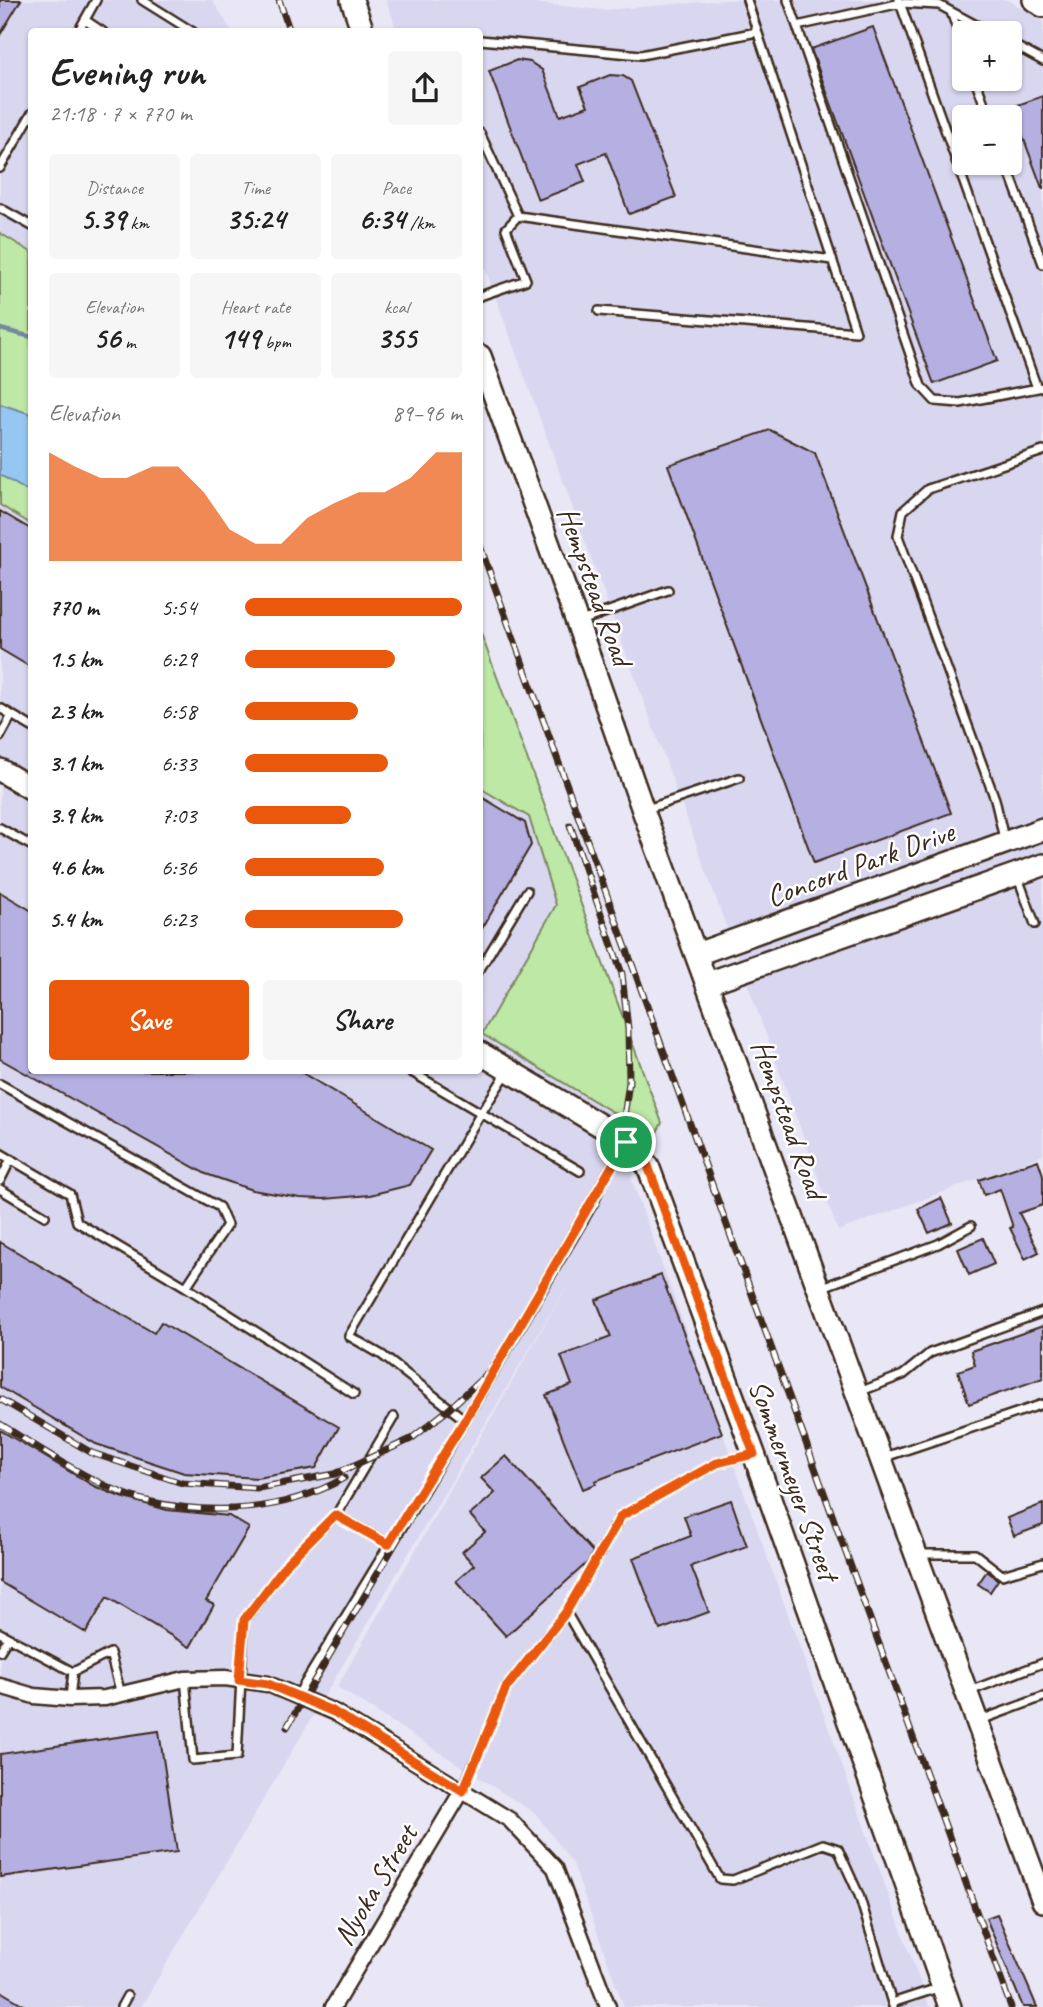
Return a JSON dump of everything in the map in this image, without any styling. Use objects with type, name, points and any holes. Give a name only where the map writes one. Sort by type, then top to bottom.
[{"type":"street","points":[[352,0],[362,28]]},
{"type":"street","points":[[362,28],[368,0]]},
{"type":"street","points":[[1034,0],[1043,6]]},
{"type":"street","name":"Hempstead Road","points":[[483,364],[643,810],[977,1721],[1041,1888]]},
{"type":"street","points":[[0,770],[28,787]]},
{"type":"street","name":"Concord Park Drive","points":[[697,954],[1043,829]]},
{"type":"street","points":[[1005,843],[1017,875]]},
{"type":"street","name":"Concord Park Drive","points":[[708,983],[1043,865]]},
{"type":"street","name":"Sommermeyer Street","points":[[483,1055],[626,1142],[648,1166],[754,1454],[950,2007]]},
{"type":"street","points":[[0,1686],[34,1696],[70,1699],[105,1698],[185,1679],[239,1680],[268,1684],[334,1712],[510,1819],[555,1868],[608,2007]]},
{"type":"street","name":"Nyoka Street","points":[[334,2007],[463,1791]]},
{"type":"lane","points":[[80,28],[96,0]]},
{"type":"lane","points":[[142,0],[186,28]]},
{"type":"lane","points":[[599,311],[856,332],[747,0]]},
{"type":"lane","points":[[788,0],[921,386],[935,401],[960,403],[1040,388],[901,1]]},
{"type":"lane","points":[[797,26],[901,1],[939,5],[968,21]]},
{"type":"lane","points":[[951,12],[954,21]]},
{"type":"lane","points":[[85,20],[97,28]]},
{"type":"lane","points":[[483,40],[641,55],[757,32]]},
{"type":"lane","points":[[1022,50],[1043,61]]},
{"type":"lane","points":[[0,168],[28,120]]},
{"type":"lane","points":[[483,140],[518,216]]},
{"type":"lane","points":[[1010,175],[1043,264]]},
{"type":"lane","points":[[0,208],[28,224]]},
{"type":"lane","points":[[518,216],[832,260]]},
{"type":"lane","points":[[483,295],[526,281],[506,229],[518,216]]},
{"type":"lane","points":[[1005,843],[995,799],[898,536],[903,511],[928,489],[1043,451]]},
{"type":"lane","points":[[577,622],[668,590]]},
{"type":"lane","points":[[0,708],[28,725]]},
{"type":"lane","points":[[0,737],[12,715]]},
{"type":"lane","points":[[643,810],[739,778]]},
{"type":"lane","points":[[0,828],[28,844]]},
{"type":"lane","points":[[1017,875],[1035,924]]},
{"type":"lane","points":[[483,964],[527,891]]},
{"type":"lane","points":[[465,1420],[382,1355],[349,1336],[508,1070]]},
{"type":"lane","points":[[416,1074],[580,1171]]},
{"type":"lane","points":[[0,1084],[219,1207],[227,1225],[186,1287]]},
{"type":"lane","points":[[296,1696],[465,1420],[626,1142]]},
{"type":"lane","points":[[0,1153],[69,1194],[77,1222],[186,1287],[354,1394]]},
{"type":"lane","points":[[0,1181],[10,1159]]},
{"type":"lane","points":[[0,1189],[45,1216]]},
{"type":"lane","points":[[819,1288],[937,1244],[971,1226]]},
{"type":"lane","points":[[857,1392],[903,1376],[930,1353],[1043,1312]]},
{"type":"lane","points":[[881,1458],[1043,1404]]},
{"type":"lane","points":[[185,1679],[193,1760],[237,1756],[244,1620],[288,1562],[335,1515],[394,1418]]},
{"type":"lane","points":[[463,1791],[506,1688],[566,1612],[621,1516],[717,1463],[754,1454]]},
{"type":"lane","points":[[335,1515],[388,1544]]},
{"type":"lane","points":[[916,1554],[975,1554],[1002,1575],[1043,1563]]},
{"type":"lane","points":[[566,1612],[720,1879],[733,1880],[823,1844],[838,1849],[859,1895],[893,2005],[943,1987]]},
{"type":"lane","points":[[0,1633],[73,1672]]},
{"type":"lane","points":[[0,1651],[8,1638]]},
{"type":"lane","points":[[73,1672],[110,1653],[121,1694]]},
{"type":"lane","points":[[967,1692],[1043,1663]]},
{"type":"lane","points":[[70,1699],[73,1672]]},
{"type":"lane","points":[[977,1721],[1043,1697]]},
{"type":"lane","points":[[121,2007],[127,1996]]},
{"type":"shaded area","points":[[0,0],[212,0],[230,28],[28,28],[28,1074],[483,1074],[483,639],[662,1123],[631,1178],[929,2007],[624,2007],[573,1864],[536,1814],[337,1687],[576,1270],[141,2007],[0,2007]]},
{"type":"shaded area","points":[[386,0],[505,0],[603,10],[725,0],[1008,0],[1043,21],[1043,1155],[838,1231],[483,263],[483,28],[396,28]]},
{"type":"green space","points":[[0,233],[28,250],[28,522],[0,505]]},
{"type":"green space","points":[[483,639],[662,1123],[651,1143],[636,1126],[483,1035],[556,905],[529,817],[483,790]]},
{"type":"water","points":[[0,404],[28,413],[28,491],[0,475]]},
{"type":"building","points":[[0,0],[21,0],[0,35]]},
{"type":"building","points":[[873,27],[997,361],[934,384],[811,49]]},
{"type":"building","points":[[517,60],[530,62],[542,70],[560,116],[588,106],[580,87],[610,75],[623,76],[631,81],[676,197],[629,214],[606,153],[578,164],[585,182],[538,200],[489,71]]},
{"type":"building","points":[[1043,96],[1043,188],[1022,134],[1022,105],[1018,105]]},
{"type":"building","points":[[770,430],[815,453],[951,813],[814,863],[668,465]]},
{"type":"building","points":[[0,511],[28,528],[28,666],[0,649]]},
{"type":"building","points":[[483,798],[525,823],[531,845],[483,927]]},
{"type":"building","points":[[0,892],[28,909],[28,1074],[304,1074],[431,1150],[410,1185],[370,1195],[300,1198],[252,1190],[206,1174],[0,1059]]},
{"type":"building","points":[[1038,1160],[1043,1175],[1043,1205],[1019,1213],[1039,1252],[1025,1259],[1010,1228],[1013,1227],[1000,1189],[984,1195],[979,1180]]},
{"type":"building","points":[[941,1198],[952,1223],[929,1233],[918,1209]]},
{"type":"building","points":[[983,1238],[994,1264],[969,1275],[958,1249]]},
{"type":"building","points":[[0,1242],[154,1333],[161,1322],[339,1427],[316,1468],[257,1478],[184,1473],[96,1444],[0,1387]]},
{"type":"building","points":[[661,1275],[722,1433],[595,1481],[596,1484],[583,1489],[546,1395],[572,1385],[561,1356],[611,1337],[596,1300]]},
{"type":"building","points":[[1043,1326],[1043,1378],[969,1404],[958,1371],[975,1365],[971,1351]]},
{"type":"building","points":[[0,1430],[94,1486],[118,1496],[167,1510],[229,1516],[249,1528],[206,1601],[214,1605],[190,1647],[107,1597],[86,1633],[0,1582]]},
{"type":"building","points":[[506,1456],[593,1552],[588,1562],[506,1636],[456,1581],[474,1565],[462,1552],[485,1532],[470,1515],[495,1493],[481,1478]]},
{"type":"building","points":[[731,1500],[747,1546],[691,1566],[709,1612],[660,1630],[633,1558],[691,1536],[684,1516]]},
{"type":"building","points":[[1043,1504],[1043,1525],[1014,1536],[1007,1518]]},
{"type":"building","points":[[987,1571],[998,1580],[990,1592],[978,1584]]},
{"type":"building","points":[[159,1731],[177,1852],[0,1877],[0,1754]]},
{"type":"building","points":[[997,1914],[1037,2007],[1023,2007],[986,1918]]},
{"type":"building","points":[[0,1991],[27,2007],[0,2007]]},
{"type":"waterway","points":[[0,329],[28,336]]},
{"type":"railway","points":[[279,0],[289,28]]},
{"type":"railway","points":[[483,554],[1011,2007]]},
{"type":"railway","points":[[287,1727],[597,1202],[621,1138],[629,1082],[628,1029],[622,974],[570,825]]},
{"type":"railway","points":[[0,1399],[92,1453],[182,1483],[258,1488],[335,1474],[411,1439],[448,1410],[491,1370]]},
{"type":"railway","points":[[0,1424],[110,1488],[129,1496],[172,1506],[222,1509],[273,1504],[297,1498],[344,1478]]},
{"type":"route","points":[[626,1142],[648,1166],[754,1454],[717,1463],[621,1516],[566,1612],[506,1688],[463,1791],[334,1712],[268,1684],[239,1680],[244,1620],[288,1562],[335,1515],[388,1544],[465,1420],[626,1142]]}]
